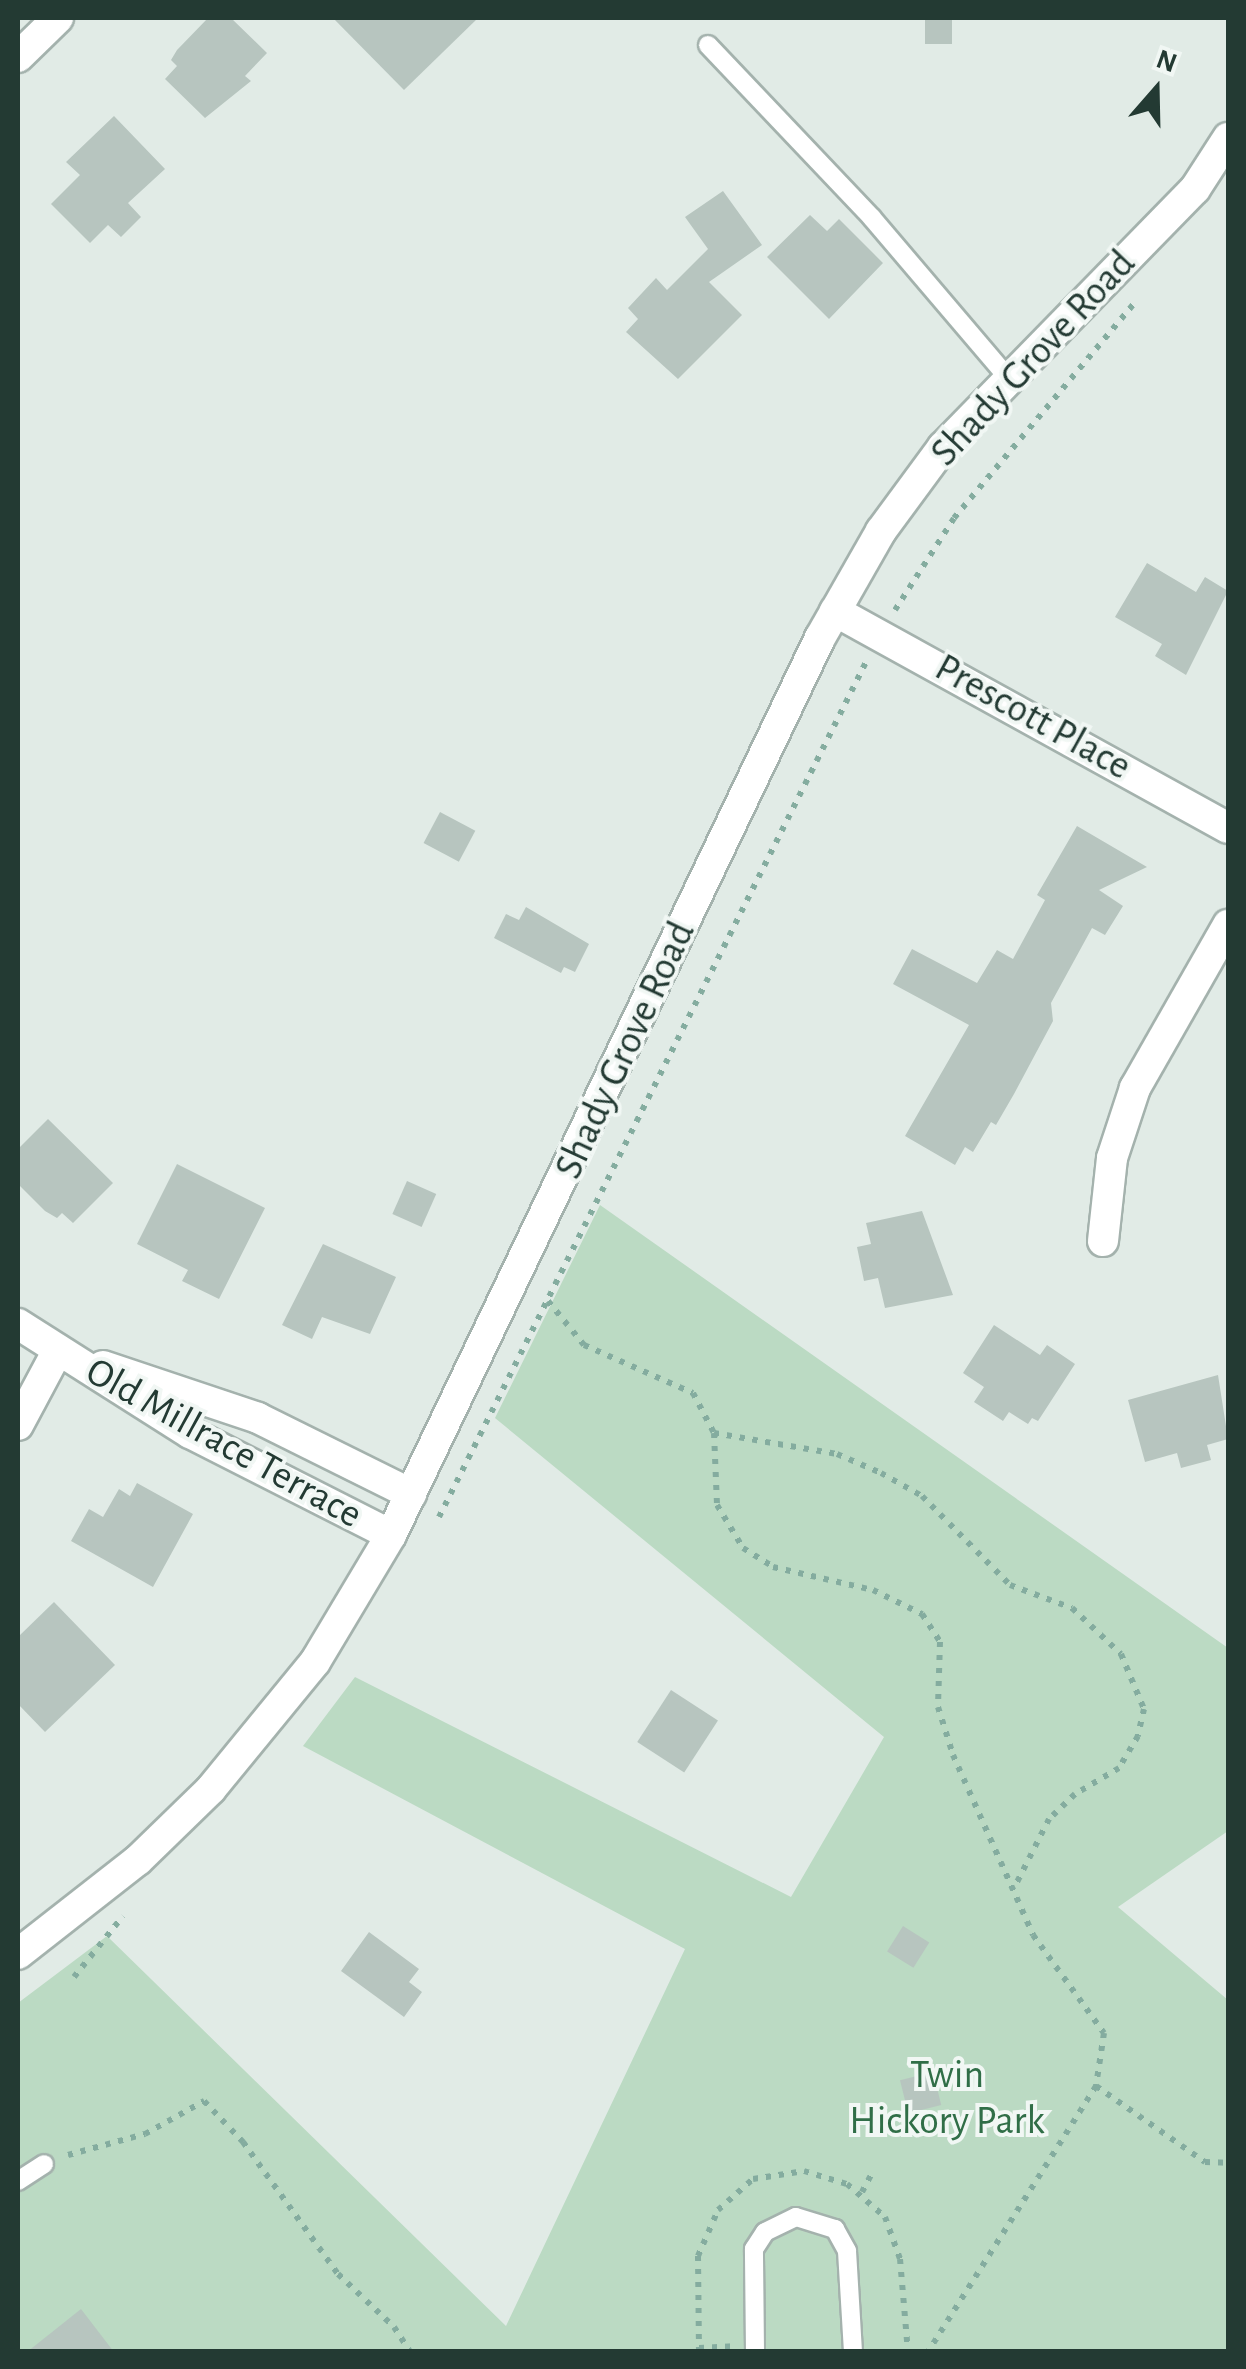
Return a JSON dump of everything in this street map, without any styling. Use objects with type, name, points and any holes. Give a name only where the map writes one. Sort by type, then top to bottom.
[{"type":"main road","points":[[18,57],[58,18]]},
{"type":"main road","name":"Shady Grove Road","points":[[18,1954],[138,1860],[254,1742],[316,1662],[391,1535],[835,611],[880,531],[943,447],[1195,189],[1228,138]]},
{"type":"main road","name":"Prescott Place","points":[[835,611],[1228,828]]},
{"type":"main road","points":[[1103,1241],[1112,1158],[1135,1088],[1228,925]]},
{"type":"main road","name":"Old Millrace Terrace","points":[[18,1324],[190,1433],[391,1535]]},
{"type":"main road","points":[[18,1425],[58,1350]]},
{"type":"main road","name":"Old Millrace Terrace","points":[[58,1350],[258,1418],[411,1494]]},
{"type":"lane","points":[[708,46],[872,218],[1008,378]]},
{"type":"lane","points":[[18,2180],[44,2164]]},
{"type":"lane","points":[[755,2352],[754,2250],[765,2232],[796,2217],[835,2230],[847,2250],[852,2352]]},
{"type":"path","points":[[890,619],[954,518],[1146,288]]},
{"type":"path","points":[[859,675],[548,1302],[584,1344],[693,1393],[714,1432],[717,1505],[724,1526],[744,1548],[773,1567],[873,1590],[922,1614],[940,1642],[938,1707],[952,1755],[1015,1885],[1033,1935],[1104,2032],[1096,2086],[928,2352]]},
{"type":"path","points":[[714,1432],[837,1454],[881,1472],[922,1496],[1010,1585],[1072,1608],[1121,1654],[1144,1709],[1138,1736],[1119,1768],[1075,1794],[1049,1819],[1015,1885]]},
{"type":"path","points":[[1096,2086],[1204,2162],[1228,2163]]},
{"type":"path","points":[[44,2164],[146,2134],[204,2101],[243,2142],[338,2274],[394,2327],[410,2352]]},
{"type":"path","points":[[862,2192],[872,2174]]},
{"type":"green space","name":"Twin Hickory Park","points":[[600,1205],[1228,1648],[1228,1831],[1118,1907],[1228,2000],[1228,2351],[18,2351],[18,2003],[107,1936],[506,2326],[685,1949],[303,1746],[355,1677],[791,1897],[884,1737],[495,1418]]},
{"type":"building","points":[[208,18],[231,18],[267,53],[245,76],[251,81],[205,118],[165,79],[177,66],[171,60],[177,50]]},
{"type":"building","points":[[333,18],[478,18],[404,90]]},
{"type":"building","points":[[925,18],[952,18],[952,44],[925,44]]},
{"type":"building","points":[[114,116],[165,169],[128,203],[141,217],[121,237],[108,225],[90,243],[51,204],[80,175],[66,162]]},
{"type":"building","points":[[723,191],[762,245],[709,282],[742,315],[678,379],[626,332],[638,319],[628,308],[656,278],[667,290],[708,249],[685,217]]},
{"type":"building","points":[[810,215],[827,231],[839,219],[883,263],[829,319],[767,257]]},
{"type":"building","points":[[1147,563],[1196,592],[1205,577],[1228,591],[1186,675],[1155,656],[1162,644],[1115,617]]},
{"type":"building","points":[[440,812],[475,831],[459,862],[424,843]]},
{"type":"building","points":[[1077,826],[1147,867],[1099,890],[1123,906],[1105,935],[1092,928],[1051,1003],[1053,1021],[1014,1094],[996,1125],[991,1122],[973,1152],[965,1147],[955,1165],[905,1136],[969,1025],[893,984],[912,949],[977,983],[997,950],[1013,959],[1045,900],[1037,895]]},
{"type":"building","points":[[526,907],[589,944],[575,972],[564,967],[561,973],[494,938],[506,914],[519,920]]},
{"type":"building","points":[[48,1119],[113,1183],[73,1223],[62,1213],[57,1218],[45,1211],[18,1184],[18,1149]]},
{"type":"building","points":[[177,1164],[265,1208],[219,1299],[182,1281],[188,1270],[137,1244]]},
{"type":"building","points":[[407,1181],[436,1194],[422,1227],[392,1214]]},
{"type":"building","points":[[922,1211],[953,1295],[885,1308],[878,1278],[864,1281],[857,1247],[871,1244],[866,1223]]},
{"type":"building","points":[[323,1244],[396,1277],[370,1334],[322,1317],[312,1339],[282,1325]]},
{"type":"building","points":[[994,1325],[1040,1355],[1047,1345],[1075,1364],[1038,1421],[1032,1418],[1028,1424],[1009,1412],[1003,1421],[974,1402],[984,1387],[963,1373]]},
{"type":"building","points":[[1218,1375],[1228,1439],[1207,1445],[1211,1460],[1181,1468],[1177,1453],[1145,1462],[1128,1400]]},
{"type":"building","points":[[137,1483],[193,1514],[153,1587],[71,1541],[89,1509],[103,1517],[119,1489],[130,1496]]},
{"type":"building","points":[[54,1602],[115,1665],[45,1732],[18,1704],[18,1637]]},
{"type":"building","points":[[671,1690],[718,1720],[684,1772],[637,1742]]},
{"type":"building","points":[[903,1926],[929,1942],[913,1968],[887,1951]]},
{"type":"building","points":[[369,1932],[419,1969],[409,1982],[422,1992],[404,2017],[341,1971]]},
{"type":"building","points":[[933,2072],[941,2105],[908,2113],[900,2080]]},
{"type":"building","points":[[81,2309],[114,2352],[27,2352]]}]
